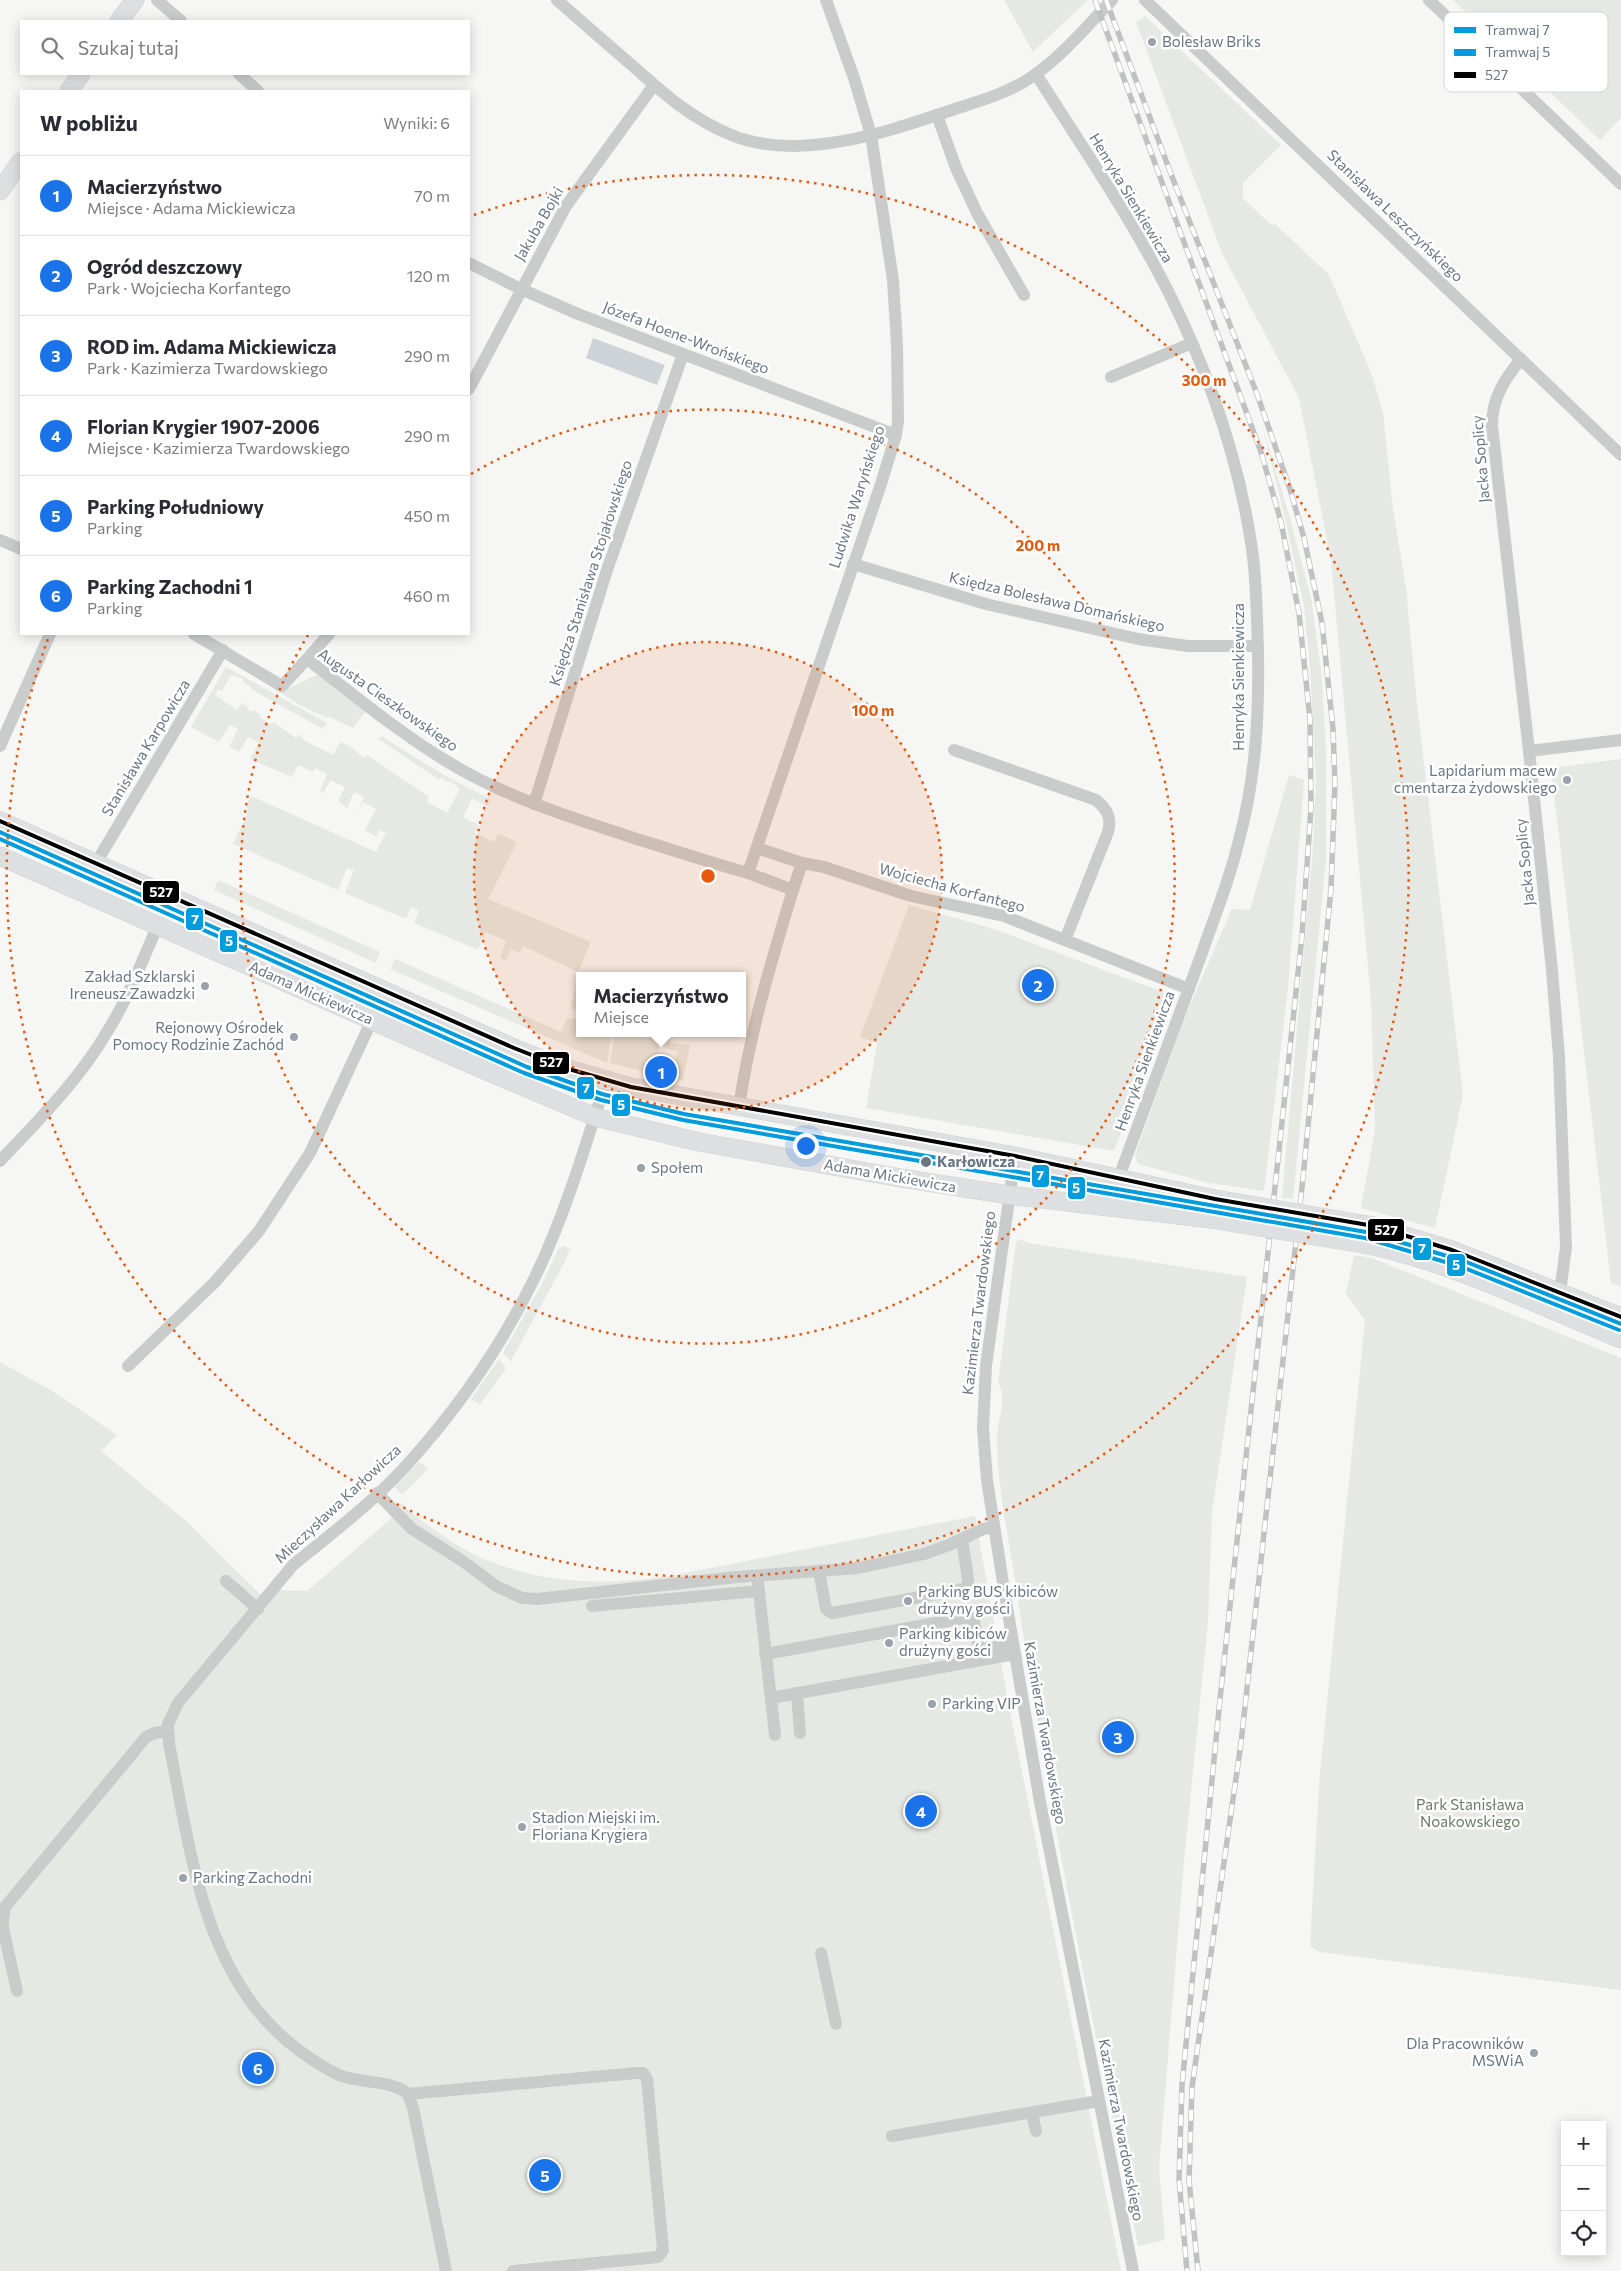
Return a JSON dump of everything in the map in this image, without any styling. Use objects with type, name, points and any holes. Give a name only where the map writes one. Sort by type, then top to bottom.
[{"type":"street","points":[[121,20],[135,0]]},
{"type":"street","points":[[157,0],[179,20]]},
{"type":"street","points":[[557,0],[676,105],[702,122],[754,143],[793,147],[871,135],[1003,92],[1036,74],[1112,0]]},
{"type":"street","name":"Ludwika Waryńskiego","points":[[748,874],[853,564],[878,496],[896,435],[899,376],[894,296],[885,220],[871,135],[856,84],[826,0]]},
{"type":"street","name":"Stanisława Leszczyńskiego","points":[[1146,0],[1621,455]]},
{"type":"street","points":[[1430,0],[1444,13]]},
{"type":"street","name":"Henryka Sienkiewicza","points":[[1036,74],[1152,262],[1192,343],[1216,408],[1246,516],[1253,563],[1258,646],[1258,713],[1249,794],[1231,871],[1119,1178]]},
{"type":"street","points":[[70,90],[80,75]]},
{"type":"street","points":[[240,75],[257,90]]},
{"type":"street","name":"Jakuba Bojki","points":[[470,387],[521,289],[576,192],[654,85]]},
{"type":"street","points":[[1526,92],[1621,184]]},
{"type":"street","points":[[937,115],[956,168],[977,213],[1024,295]]},
{"type":"street","points":[[0,191],[20,162]]},
{"type":"street","name":"Józefa Hoene-Wrońskiego","points":[[470,264],[521,289],[683,354],[896,435]]},
{"type":"street","points":[[1112,377],[1192,343]]},
{"type":"street","name":"Księdza Stanisława Stojałowskiego","points":[[534,804],[607,570],[683,354]]},
{"type":"street","name":"Jacka Soplicy","points":[[1521,359],[1496,394],[1492,408],[1492,426],[1552,970],[1560,1085],[1566,1247],[1565,1267],[1558,1292],[1550,1310]]},
{"type":"street","points":[[0,540],[20,549]]},
{"type":"street","name":"Księdza Bolesława Domańskiego","points":[[853,564],[986,604],[1146,641],[1188,646],[1258,646]]},
{"type":"street","points":[[0,746],[50,635]]},
{"type":"street","name":"Augusta Cieszkowskiego","points":[[196,635],[282,686],[308,659],[426,748],[472,775],[534,804],[748,874]]},
{"type":"street","points":[[308,659],[328,635]]},
{"type":"street","name":"Stanisława Karpowicza","points":[[96,863],[224,650]]},
{"type":"street","points":[[1529,751],[1621,740]]},
{"type":"street","points":[[954,750],[1096,800],[1108,812],[1110,825],[1108,832],[1065,940]]},
{"type":"street","name":"Adama Mickiewicza","points":[[0,821],[514,1048],[562,1067],[606,1081],[739,1107],[1015,1156],[1214,1199],[1374,1226],[1452,1250],[1621,1317]]},
{"type":"street","points":[[739,1107],[756,1016],[802,863],[757,848]]},
{"type":"street","name":"Adama Mickiewicza","points":[[0,856],[595,1117],[723,1146],[1009,1195],[1210,1219],[1369,1245],[1445,1267],[1621,1339]]},
{"type":"street","name":"Wojciecha Korfantego","points":[[802,863],[824,867],[910,896],[1004,916],[1189,989]]},
{"type":"street","points":[[748,874],[793,890]]},
{"type":"street","points":[[0,1161],[78,1074],[98,1046],[118,1014],[158,925]]},
{"type":"street","points":[[128,1366],[215,1282],[259,1231],[310,1153],[372,1020]]},
{"type":"street","points":[[595,1117],[606,1081]]},
{"type":"street","name":"Mieczysława Karłowicza","points":[[167,1731],[170,1717],[178,1703],[293,1565],[378,1493],[443,1424],[503,1335],[546,1251],[595,1117]]},
{"type":"street","points":[[1009,1195],[1015,1156]]},
{"type":"street","name":"Kazimierza Twardowskiego","points":[[1009,1195],[988,1346],[984,1406],[986,1466],[994,1527],[1042,1811],[1133,2271]]},
{"type":"street","points":[[378,1493],[401,1520],[417,1533],[464,1562],[496,1586],[522,1598],[537,1599],[757,1576],[858,1568],[924,1554],[983,1529],[994,1527]]},
{"type":"street","points":[[819,1571],[826,1609],[832,1613],[964,1589],[968,1584],[968,1579],[962,1539]]},
{"type":"street","points":[[757,1576],[775,1735]]},
{"type":"street","points":[[226,1581],[258,1609]]},
{"type":"street","points":[[592,1606],[759,1591]]},
{"type":"street","points":[[765,1654],[969,1617],[974,1622],[980,1655]]},
{"type":"street","points":[[771,1698],[1014,1649]]},
{"type":"street","points":[[796,1693],[800,1733]]},
{"type":"street","points":[[17,1991],[4,1954],[2,1921],[9,1901],[146,1737],[154,1733],[167,1731],[199,1888],[216,1941],[248,1996],[264,2017],[299,2051],[339,2075],[366,2082],[395,2086],[408,2094],[636,2072],[642,2073],[647,2079],[663,2250],[661,2254],[658,2257],[513,2271]]},
{"type":"street","points":[[821,1953],[836,2024]]},
{"type":"street","points":[[408,2094],[413,2108],[446,2271]]},
{"type":"street","points":[[892,2136],[1098,2101]]},
{"type":"street","points":[[1032,2112],[1036,2131]]},
{"type":"green space","points":[[1004,0],[1088,0],[1033,52]]},
{"type":"green space","points":[[1453,0],[1621,0],[1621,118],[1600,140],[1550,92],[1608,92],[1608,12],[1466,12]]},
{"type":"green space","points":[[1145,16],[1281,145],[1243,183],[1243,198],[1272,226],[1275,224],[1329,275],[1372,375],[1383,413],[1393,509],[1406,588],[1416,695],[1463,1095],[1435,1228],[1361,1208],[1375,1129],[1371,1000],[1331,560],[1299,398],[1222,253],[1136,22]]},
{"type":"green space","points":[[1262,424],[1311,598],[1322,678],[1326,753],[1326,858],[1293,1199],[1282,1198],[1313,848],[1316,781],[1310,667],[1304,606]]},
{"type":"green space","points":[[226,667],[327,723],[323,729],[251,689],[251,687],[243,682],[243,679],[231,675],[222,691],[219,689],[215,695],[237,710],[242,703],[248,707],[247,709],[253,712],[254,710],[260,714],[259,717],[271,724],[273,722],[296,738],[298,735],[303,740],[333,755],[340,742],[350,746],[364,758],[367,755],[429,797],[427,802],[447,813],[460,789],[450,781],[448,782],[440,778],[439,780],[379,739],[381,736],[442,774],[490,799],[488,806],[472,799],[463,817],[478,825],[475,833],[494,842],[498,833],[517,842],[488,899],[591,942],[578,972],[523,946],[520,953],[511,949],[506,960],[500,958],[506,941],[486,932],[478,950],[414,923],[419,911],[411,907],[406,919],[345,893],[354,870],[347,868],[338,890],[233,844],[249,810],[246,807],[251,796],[376,852],[386,833],[380,830],[376,837],[365,830],[376,809],[363,802],[357,814],[364,797],[354,792],[347,808],[338,801],[345,787],[331,780],[323,793],[320,791],[327,774],[315,768],[313,772],[298,765],[292,777],[250,759],[259,743],[248,737],[239,752],[229,747],[238,729],[230,725],[219,742],[191,727]]},
{"type":"green space","points":[[316,675],[320,676],[366,711],[353,728],[298,704],[273,688],[274,686],[287,689]]},
{"type":"green space","points":[[1621,759],[1621,1287],[1611,1283],[1551,768]]},
{"type":"green space","points":[[1289,775],[1304,780],[1288,988],[1264,1191],[1209,1183],[1138,1164],[1135,1155],[1183,1021],[1232,909],[1250,910]]},
{"type":"green space","points":[[218,880],[380,952],[376,963],[214,890]]},
{"type":"green space","points":[[909,905],[994,929],[1163,992],[1170,1007],[1114,1151],[866,1108],[877,1043],[860,1037]]},
{"type":"green space","points":[[395,959],[561,1032],[567,1018],[576,1019],[576,1037],[611,1037],[607,1063],[390,969]]},
{"type":"green space","points":[[576,983],[576,1010],[571,1009]]},
{"type":"green space","points":[[614,1037],[661,1037],[658,1052],[670,1054],[667,1077],[610,1063]]},
{"type":"green space","points":[[666,1037],[670,1038],[670,1043],[690,1045],[683,1080],[673,1078],[677,1052],[664,1047]]},
{"type":"green space","points":[[1020,1239],[1028,1243],[1247,1277],[1212,1512],[1208,1622],[1183,1872],[1159,2168],[1165,2240],[1138,2246],[1057,1835],[1001,1494],[997,1432],[1002,1395],[998,1383],[1016,1242]]},
{"type":"green space","points":[[564,1246],[570,1249],[565,1261],[511,1361],[503,1353],[543,1282],[559,1248]]},
{"type":"green space","name":"Park Stanisława Noakowskiego","points":[[1354,1255],[1372,1258],[1621,1358],[1621,1990],[1320,1952],[1310,1946],[1319,1784],[1365,1320],[1346,1294]]},
{"type":"green space","points":[[499,1359],[506,1368],[480,1405],[471,1399]]},
{"type":"green space","points":[[0,1362],[54,1392],[117,1435],[101,1451],[185,1520],[267,1601],[280,1590],[307,1591],[401,1510],[398,1506],[402,1503],[404,1507],[442,1536],[484,1559],[506,1567],[551,1578],[595,1581],[641,1580],[664,1577],[975,1516],[1007,1696],[1121,2271],[0,2271]]},
{"type":"green space","points":[[419,1462],[428,1469],[402,1495],[395,1487]]},
{"type":"shaded area","points":[[593,338],[665,365],[657,385],[586,358]]},
{"type":"railway","points":[[1095,0],[1261,452],[1281,522],[1299,613],[1310,720],[1311,808],[1302,936],[1220,1699],[1182,2085],[1179,2179],[1187,2271]]},
{"type":"railway","points":[[1106,0],[1171,174],[1257,394],[1290,489],[1304,538],[1322,623],[1333,729],[1335,784],[1331,889],[1303,1178],[1241,1743],[1192,2087],[1189,2180],[1198,2271]]},
{"type":"tram line","name":"7","points":[[0,832],[527,1067],[602,1094],[684,1114],[1366,1232],[1464,1261],[1621,1324]]},
{"type":"tram line","name":"5","points":[[0,839],[524,1073],[601,1100],[683,1120],[1365,1238],[1462,1267],[1619,1330]]},
{"type":"transit line","name":"527","points":[[0,821],[514,1048],[562,1067],[631,1087],[1015,1156],[1215,1199],[1374,1226],[1452,1250],[1621,1317]]},
{"type":"place","name":"Bolesław Briks","points":[[1152,42]]},
{"type":"place","name":"Lapidarium macew cmentarza żydowskiego","points":[[1567,780]]},
{"type":"place","name":"Ogród deszczowy","points":[[1038,985]]},
{"type":"place","name":"Zakład Szklarski Ireneusz Zawadzki","points":[[205,986]]},
{"type":"place","name":"Rejonowy Ośrodek Pomocy Rodzinie Zachód","points":[[294,1037]]},
{"type":"place","name":"Macierzyństwo","points":[[661,1072]]},
{"type":"place","name":"Karłowicza","points":[[926,1162]]},
{"type":"place","name":"Społem","points":[[641,1168]]},
{"type":"place","name":"Parking BUS kibiców drużyny gości","points":[[908,1601]]},
{"type":"place","name":"Parking kibiców drużyny gości","points":[[889,1643]]},
{"type":"place","name":"Parking VIP","points":[[932,1704]]},
{"type":"place","name":"ROD im. Adama Mickiewicza","points":[[1118,1737]]},
{"type":"place","name":"Florian Krygier 1907-2006","points":[[921,1811]]},
{"type":"place","name":"Stadion Miejski im. Floriana Krygiera","points":[[522,1827]]},
{"type":"place","name":"Parking Zachodni","points":[[183,1878]]},
{"type":"place","name":"Dla Pracowników MSWiA","points":[[1534,2053]]},
{"type":"place","name":"Parking Zachodni 1","points":[[258,2068]]},
{"type":"place","name":"Parking Południowy","points":[[545,2175]]}]
